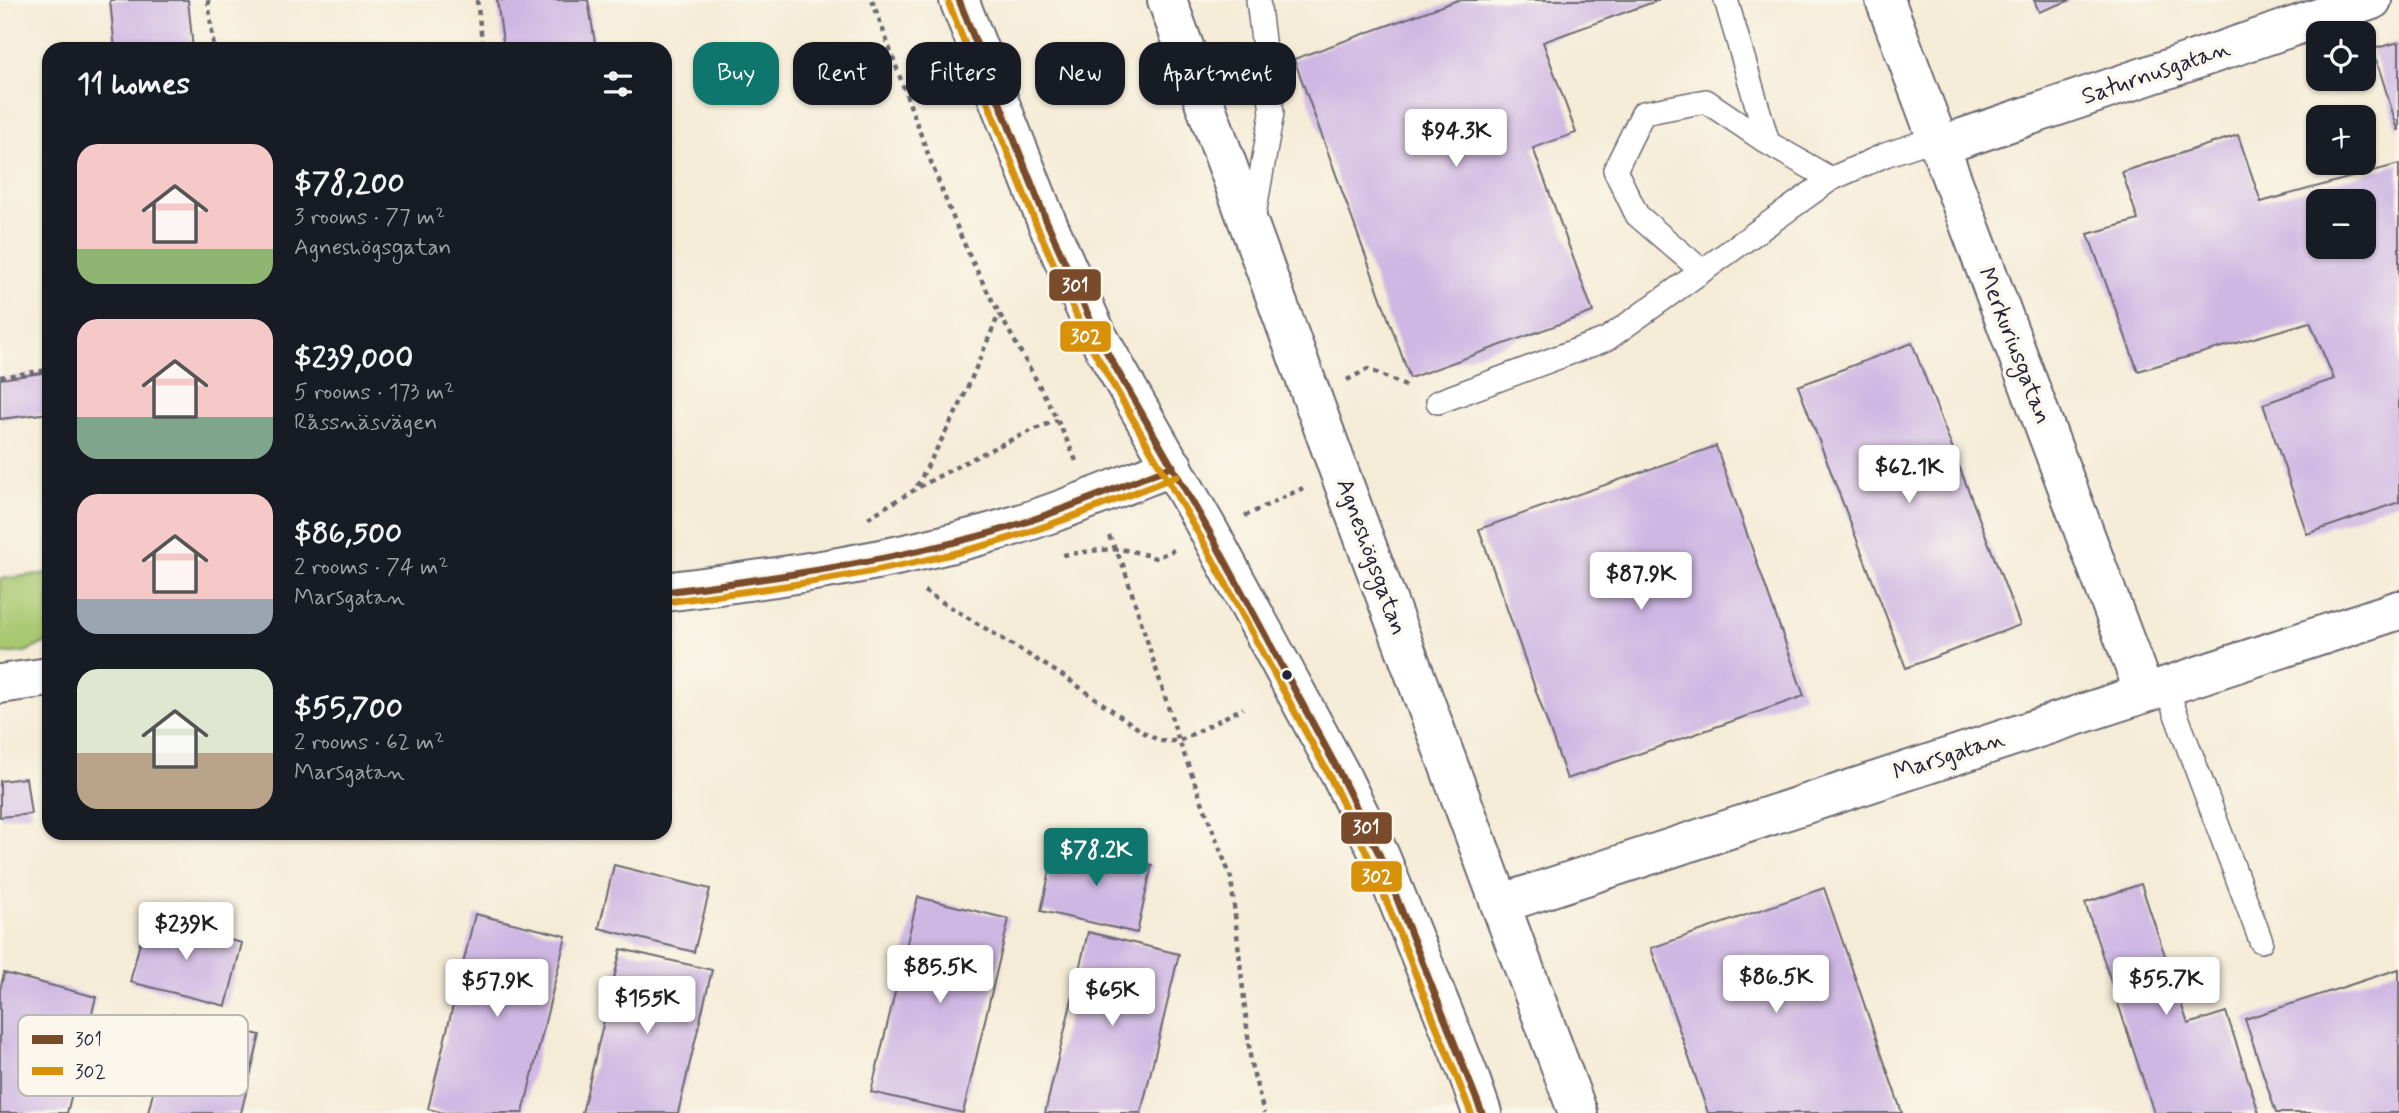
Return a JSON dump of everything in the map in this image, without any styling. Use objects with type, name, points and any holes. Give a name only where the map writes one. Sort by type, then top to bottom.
[{"type":"street","points":[[959,0],[1046,220],[1097,335],[1172,466],[1339,772],[1380,856],[1482,1113]]},
{"type":"street","name":"Agneshögsgatan","points":[[1167,0],[1578,1113]]},
{"type":"street","name":"Merkuriusgatan","points":[[1885,0],[1938,142],[2155,689]]},
{"type":"street","name":"Saturnusgatan","points":[[1938,142],[2372,0]]},
{"type":"street","points":[[672,591],[811,573],[915,552],[995,532],[1172,466]]},
{"type":"street","name":"Marsgatan","points":[[1500,904],[2399,610]]},
{"type":"street","points":[[0,684],[42,678]]},
{"type":"lane","points":[[1251,230],[1272,113],[1258,0]]},
{"type":"lane","points":[[1726,0],[1768,143]]},
{"type":"lane","points":[[1702,271],[1637,215],[1615,170],[1643,113],[1706,101],[1768,143],[1831,179]]},
{"type":"lane","points":[[1438,401],[1606,339],[1831,179],[1885,155],[1938,142]]},
{"type":"lane","points":[[2155,689],[2261,941]]},
{"type":"path","points":[[208,0],[213,42]]},
{"type":"path","points":[[477,0],[481,42]]},
{"type":"path","points":[[872,0],[960,234],[1057,420],[1123,565],[1180,741],[1231,878],[1251,1064],[1264,1113]]},
{"type":"path","points":[[916,488],[961,403],[999,313]]},
{"type":"path","points":[[1312,398],[1368,369],[1438,401]]},
{"type":"path","points":[[0,377],[42,371]]},
{"type":"path","points":[[864,520],[916,488],[1011,439],[1057,420]]},
{"type":"path","points":[[921,589],[1065,677],[1160,741],[1180,741],[1242,708]]},
{"type":"green space","points":[[42,574],[42,644],[25,652],[0,654],[0,579]]},
{"type":"building","points":[[110,0],[188,0],[192,42],[114,42]]},
{"type":"building","points":[[497,0],[588,0],[595,42],[503,42]]},
{"type":"building","points":[[1458,0],[1659,0],[1543,42],[1576,133],[1533,148],[1593,312],[1410,378],[1296,58]]},
{"type":"building","points":[[2034,0],[2071,0],[2039,12]]},
{"type":"building","points":[[2399,42],[2399,130],[2376,59],[2376,48]]},
{"type":"building","points":[[2238,135],[2261,202],[2306,190],[2306,259],[2376,259],[2376,189],[2308,189],[2359,175],[2376,175],[2376,170],[2399,164],[2399,502],[2307,534],[2263,404],[2334,379],[2310,322],[2138,371],[2088,234],[2138,220],[2122,172]]},
{"type":"building","points":[[1912,343],[2020,625],[1906,668],[1798,386]]},
{"type":"building","points":[[42,373],[42,414],[0,419],[0,379]]},
{"type":"building","points":[[1716,446],[1804,696],[1567,779],[1479,529]]},
{"type":"building","points":[[26,778],[31,814],[0,817],[0,781]]},
{"type":"building","points":[[1056,843],[1152,865],[1137,933],[1041,911]]},
{"type":"building","points":[[614,865],[710,889],[694,952],[599,928]]},
{"type":"building","points":[[2141,884],[2188,1024],[2226,1012],[2259,1113],[2154,1113],[2085,903]]},
{"type":"building","points":[[1824,888],[1902,1113],[1708,1113],[1651,948]]},
{"type":"building","points":[[918,897],[1009,919],[963,1113],[871,1092]]},
{"type":"building","points":[[475,914],[566,936],[523,1113],[445,1113],[428,1109]]},
{"type":"building","points":[[146,919],[242,943],[226,1006],[130,982]]},
{"type":"building","points":[[1088,932],[1179,954],[1141,1113],[1045,1113]]},
{"type":"building","points":[[621,949],[712,970],[678,1113],[582,1113]]},
{"type":"building","points":[[2399,969],[2399,1113],[2276,1113],[2245,1019]]},
{"type":"building","points":[[4,973],[96,997],[92,1015],[18,1015],[18,1096],[71,1096],[67,1113],[0,1113],[0,990]]},
{"type":"building","points":[[248,1032],[260,1035],[248,1084]]},
{"type":"building","points":[[152,1096],[245,1096],[241,1113],[148,1113]]},
{"type":"transit line","name":"301","points":[[959,0],[1046,220],[1097,335],[1210,533],[1339,772],[1380,856],[1482,1113]]},
{"type":"transit line","name":"302","points":[[949,4],[1036,224],[1087,339],[1201,538],[1330,777],[1370,860],[1471,1113]]},
{"type":"transit line","name":"301","points":[[672,591],[831,568],[953,543],[1039,517],[1173,466]]},
{"type":"transit line","name":"302","points":[[672,601],[833,578],[956,553],[1042,527],[1177,476]]}]
